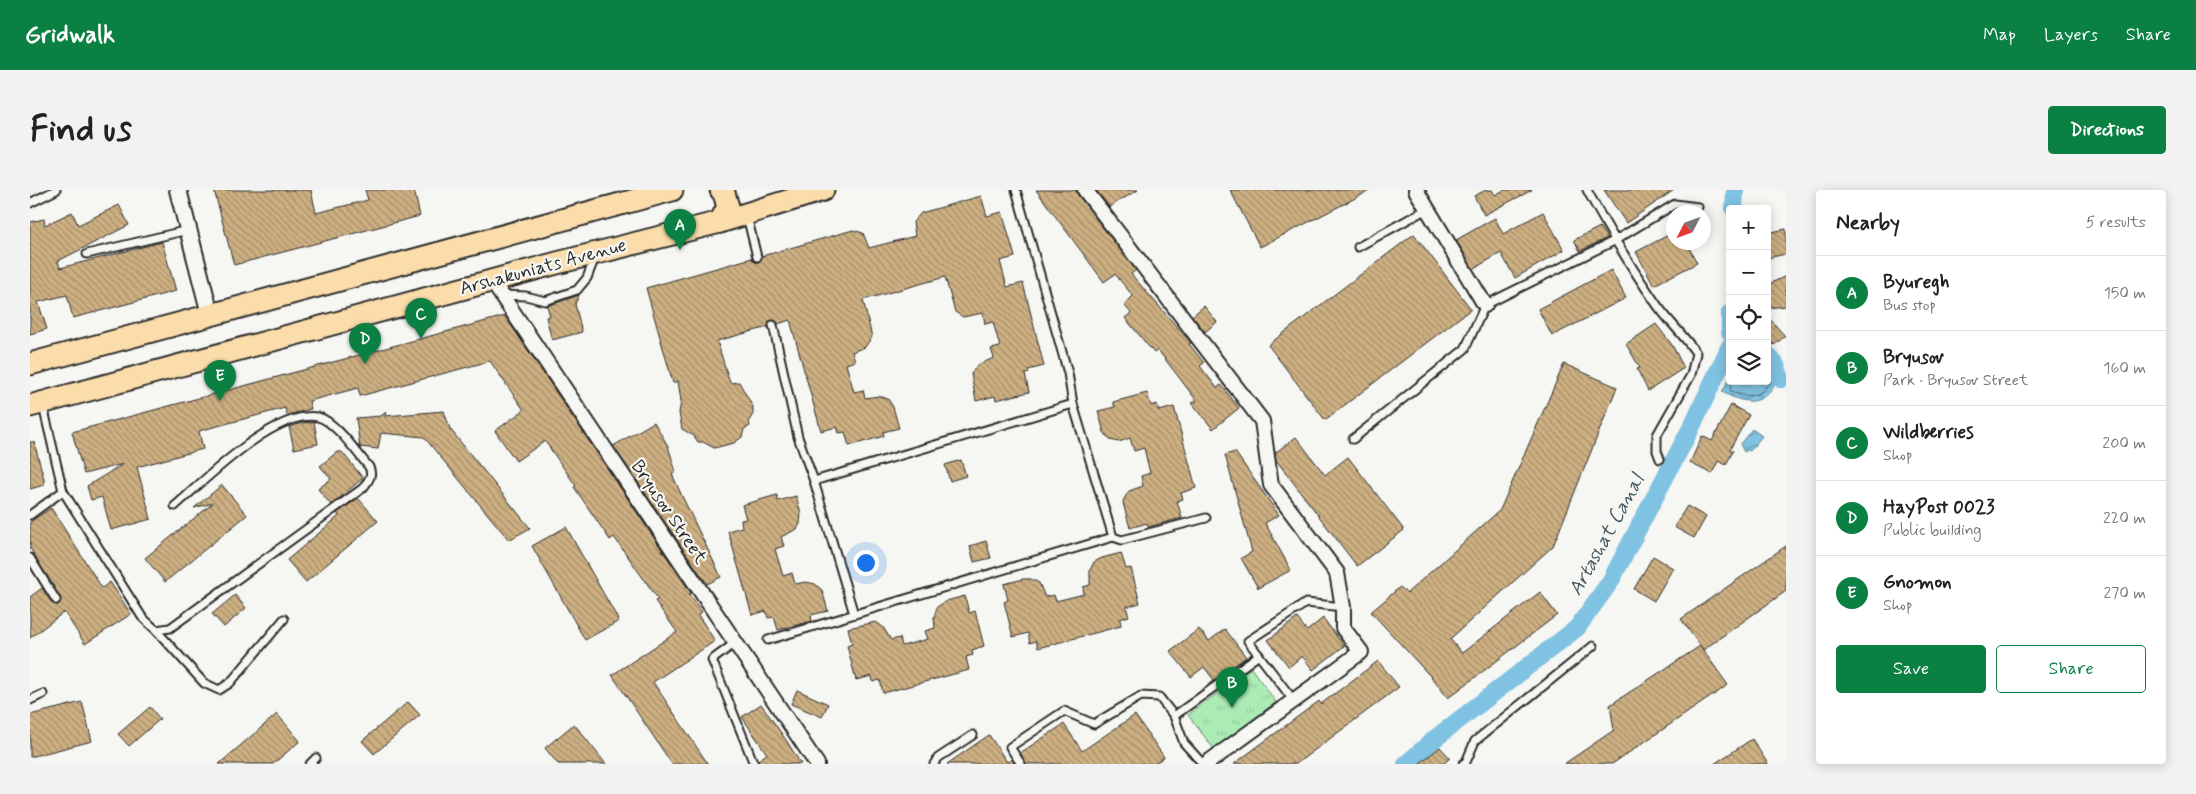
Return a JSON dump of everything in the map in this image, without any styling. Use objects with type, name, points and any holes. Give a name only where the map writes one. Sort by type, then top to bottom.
[{"type":"main road","points":[[30,364],[672,190]]},
{"type":"main road","points":[[720,222],[728,207],[724,193],[721,190]]},
{"type":"main road","name":"Arshakuniats Avenue","points":[[36,404],[496,288],[597,252],[746,214],[786,194],[823,190]]},
{"type":"street","points":[[178,190],[210,314]]},
{"type":"street","points":[[1085,190],[1262,421],[1271,485],[1337,573],[1343,607],[1343,628],[1361,652],[1204,764]]},
{"type":"street","points":[[1416,190],[1484,305]]},
{"type":"street","name":"Bryusov Street","points":[[496,288],[817,764]]},
{"type":"lane","points":[[30,203],[56,190]]},
{"type":"lane","points":[[1016,190],[1068,373],[1073,404],[1113,538]]},
{"type":"lane","points":[[1587,190],[1614,240],[1656,304],[1696,354],[1691,375],[1657,435],[1660,458]]},
{"type":"lane","points":[[1673,205],[1686,205]]},
{"type":"lane","points":[[1353,439],[1465,349],[1484,305],[1614,240],[1666,209]]},
{"type":"lane","points":[[1358,248],[1427,210]]},
{"type":"lane","points":[[746,214],[756,257]]},
{"type":"lane","points":[[87,254],[189,230]]},
{"type":"lane","points":[[496,288],[545,301],[578,290],[587,278],[597,252]]},
{"type":"lane","points":[[773,325],[798,437],[814,481],[854,614]]},
{"type":"lane","points":[[36,404],[62,492],[142,617],[204,683],[219,690],[230,683],[284,619]]},
{"type":"lane","points":[[814,481],[1073,404]]},
{"type":"lane","points":[[156,630],[170,628],[363,488],[370,479],[372,472],[327,421],[317,416],[293,419],[248,442],[175,506]]},
{"type":"lane","points":[[30,515],[62,492]]},
{"type":"lane","points":[[768,640],[1113,538],[1122,540],[1206,518]]},
{"type":"lane","points":[[30,558],[56,600]]},
{"type":"lane","points":[[1294,701],[1248,641],[1306,603],[1343,607]]},
{"type":"lane","points":[[735,643],[712,660],[754,764]]},
{"type":"lane","points":[[1463,764],[1475,741],[1593,646]]},
{"type":"lane","points":[[1174,716],[1259,655]]},
{"type":"lane","points":[[30,700],[43,694]]},
{"type":"lane","points":[[1021,764],[1010,747],[1064,711],[1094,724],[1141,696],[1159,698],[1174,716],[1184,743],[1204,764]]},
{"type":"lane","points":[[934,764],[938,758],[972,735]]},
{"type":"lane","points":[[310,764],[316,758]]},
{"type":"green space","points":[[1251,668],[1276,702],[1214,749],[1188,715]]},
{"type":"water","points":[[1771,374],[1775,384],[1770,392],[1758,400],[1744,401],[1722,392],[1726,384],[1771,385]]},
{"type":"water","points":[[1752,429],[1762,436],[1750,451],[1744,452],[1740,444]]},
{"type":"building","points":[[214,190],[311,190],[316,213],[368,200],[365,190],[414,190],[420,216],[234,265]]},
{"type":"building","points":[[1036,190],[1076,190],[1136,270],[1131,274],[1191,343],[1189,344],[1204,363],[1200,366],[1217,388],[1221,385],[1239,408],[1213,429],[1192,403],[1197,401],[1158,350],[1154,353],[1125,318],[1131,313],[1124,305],[1133,296],[1115,274],[1104,282]]},
{"type":"building","points":[[1096,190],[1138,190],[1109,207]]},
{"type":"building","points":[[1230,190],[1371,190],[1260,247]]},
{"type":"building","points":[[1486,190],[1492,190],[1495,195],[1504,190],[1532,190],[1484,215],[1474,196]]},
{"type":"building","points":[[1604,190],[1674,190],[1626,223]]},
{"type":"building","points":[[981,196],[987,216],[1002,212],[1015,257],[1000,261],[1007,287],[1023,283],[1044,366],[1028,370],[1029,373],[1025,374],[1029,392],[996,400],[995,396],[976,401],[971,374],[977,365],[994,358],[991,349],[1000,347],[993,322],[985,324],[983,313],[963,317],[955,312],[945,277],[863,300],[872,337],[865,347],[852,352],[855,361],[846,364],[854,392],[863,390],[865,398],[879,396],[888,399],[893,407],[899,428],[883,432],[884,436],[849,446],[845,432],[839,433],[837,427],[821,431],[790,320],[778,324],[772,320],[769,321],[768,327],[717,341],[730,383],[739,382],[753,407],[753,414],[749,421],[750,426],[744,429],[742,437],[734,443],[714,448],[703,442],[698,442],[694,436],[682,429],[679,413],[681,401],[678,381],[673,383],[646,288],[752,258],[755,262],[759,262],[762,256],[853,230],[863,233],[869,248],[915,236],[913,222],[921,213]]},
{"type":"building","points":[[119,205],[129,225],[58,261],[60,268],[162,242],[176,291],[73,318],[67,295],[38,302],[47,329],[30,334],[30,222],[44,219],[45,225],[72,212],[78,225]]},
{"type":"building","points":[[1543,212],[1564,250],[1515,278],[1501,253],[1473,269],[1456,240],[1495,218],[1503,234]]},
{"type":"building","points":[[1600,227],[1607,238],[1580,251],[1574,240]]},
{"type":"building","points":[[1786,229],[1786,254],[1771,257],[1771,232]]},
{"type":"building","points":[[1414,234],[1471,309],[1325,420],[1268,345]]},
{"type":"building","points":[[1666,236],[1666,250],[1690,250],[1697,263],[1654,285],[1636,252]]},
{"type":"building","points":[[1611,270],[1626,298],[1552,336],[1538,309]]},
{"type":"building","points":[[1786,276],[1786,306],[1771,308],[1771,283]]},
{"type":"building","points":[[579,295],[575,304],[582,332],[552,340],[546,317],[550,316],[547,306]]},
{"type":"building","points":[[1204,306],[1217,322],[1205,332],[1192,316]]},
{"type":"building","points":[[505,316],[702,612],[698,615],[715,641],[653,682],[708,764],[672,764],[612,675],[677,632],[655,601],[658,599],[614,537],[610,540],[545,441],[516,461],[495,431],[524,410],[490,361],[360,396],[358,388],[309,401],[311,409],[287,415],[285,408],[199,431],[203,449],[137,467],[151,519],[111,530],[102,497],[91,500],[87,486],[123,464],[84,474],[72,432]]},
{"type":"building","points":[[1771,320],[1785,336],[1774,345],[1771,342]]},
{"type":"building","points":[[1656,324],[1672,345],[1684,368],[1648,391],[1637,369],[1640,368],[1626,344]]},
{"type":"building","points":[[1564,364],[1617,387],[1553,546],[1450,639],[1462,653],[1540,592],[1557,615],[1448,698],[1371,612],[1400,587],[1407,593],[1500,510]]},
{"type":"building","points":[[1147,393],[1151,406],[1157,404],[1159,411],[1174,407],[1196,488],[1181,493],[1183,499],[1177,501],[1182,518],[1148,527],[1147,523],[1130,528],[1123,503],[1129,491],[1143,486],[1141,476],[1150,473],[1144,448],[1134,451],[1130,438],[1119,442],[1110,440],[1104,432],[1098,411],[1115,407],[1113,402]]},
{"type":"building","points":[[1731,405],[1749,415],[1730,449],[1733,451],[1726,465],[1718,461],[1712,474],[1690,463],[1702,436],[1712,441]]},
{"type":"building","points":[[444,411],[450,429],[530,528],[509,540],[424,437],[381,433],[378,449],[360,447],[356,418],[381,416],[386,412],[385,416]]},
{"type":"building","points":[[314,422],[318,444],[294,449],[289,427]]},
{"type":"building","points":[[654,422],[668,446],[676,472],[672,474],[721,577],[707,584],[613,446]]},
{"type":"building","points":[[1296,437],[1325,475],[1348,457],[1404,530],[1357,566],[1276,460],[1275,453]]},
{"type":"building","points":[[30,442],[34,442],[44,485],[30,489]]},
{"type":"building","points":[[337,452],[342,452],[363,478],[331,505],[318,489],[331,479],[320,466]]},
{"type":"building","points":[[1235,452],[1279,515],[1265,523],[1291,570],[1258,588],[1241,558],[1252,552],[1225,455]]},
{"type":"building","points":[[961,460],[966,476],[950,481],[945,465]]},
{"type":"building","points":[[222,485],[247,515],[165,582],[145,558],[213,503],[194,508]]},
{"type":"building","points":[[777,495],[778,501],[796,496],[801,513],[800,524],[797,529],[781,537],[784,546],[775,549],[783,576],[792,573],[795,584],[806,582],[815,584],[822,590],[828,611],[811,615],[812,621],[778,630],[774,617],[768,618],[766,611],[752,615],[728,531],[742,527],[741,520],[746,519],[742,505]]},
{"type":"building","points":[[358,498],[378,521],[306,582],[287,560],[339,516],[337,513]]},
{"type":"building","points":[[1687,506],[1706,517],[1694,538],[1674,527]]},
{"type":"building","points":[[51,508],[102,588],[110,582],[131,614],[85,644],[64,612],[30,638],[30,597],[42,588],[53,604],[58,605],[61,600],[30,548],[30,522]]},
{"type":"building","points":[[566,527],[619,621],[585,640],[532,546]]},
{"type":"building","points":[[986,541],[991,558],[974,562],[970,546]]},
{"type":"building","points":[[1786,546],[1786,591],[1703,650],[1681,619]]},
{"type":"building","points":[[1121,553],[1126,569],[1131,568],[1140,603],[1126,607],[1129,616],[1120,619],[1121,626],[1038,648],[1036,641],[1030,643],[1028,633],[1013,637],[1004,602],[1008,600],[1004,584],[1031,579],[1039,583],[1045,597],[1054,595],[1056,601],[1084,594],[1083,587],[1090,585],[1090,570],[1094,562]]},
{"type":"building","points":[[1653,556],[1673,568],[1654,601],[1634,589]]},
{"type":"building","points":[[235,595],[246,608],[224,627],[212,614]]},
{"type":"building","points":[[965,596],[969,613],[975,611],[984,646],[972,650],[973,655],[966,657],[969,670],[883,693],[880,680],[873,682],[872,676],[856,680],[847,646],[852,644],[848,628],[876,622],[883,627],[891,640],[900,638],[902,646],[928,639],[925,631],[935,628],[934,617],[937,607],[946,601]]},
{"type":"building","points":[[1297,618],[1307,631],[1323,618],[1344,646],[1313,670],[1302,656],[1289,667],[1268,640]]},
{"type":"building","points":[[1199,629],[1209,641],[1225,629],[1246,657],[1214,680],[1204,667],[1191,677],[1170,651]]},
{"type":"building","points":[[1700,646],[1728,685],[1612,764],[1564,764],[1614,730],[1610,705]]},
{"type":"building","points":[[1378,661],[1399,687],[1296,764],[1234,764],[1319,701],[1321,704]]},
{"type":"building","points":[[797,690],[828,704],[822,717],[791,704]]},
{"type":"building","points":[[82,702],[92,741],[30,757],[30,715]]},
{"type":"building","points":[[408,702],[420,715],[374,754],[362,741]]},
{"type":"building","points":[[761,704],[801,764],[759,764],[758,760],[767,754],[742,717]]},
{"type":"building","points":[[150,707],[160,719],[129,746],[118,734]]},
{"type":"building","points":[[277,714],[300,741],[273,764],[219,764]]},
{"type":"building","points":[[1135,715],[1164,757],[1154,764],[1026,764],[1020,753],[1064,724],[1082,751]]},
{"type":"building","points":[[574,724],[606,764],[558,764],[545,748]]},
{"type":"building","points":[[989,735],[1007,762],[1012,759],[1015,764],[947,764]]},
{"type":"building","points":[[1752,739],[1768,764],[1714,764]]},
{"type":"building","points":[[1440,747],[1450,758],[1443,764],[1419,764]]},
{"type":"waterway","name":"Artashat Canal","points":[[1734,205],[1735,190]]},
{"type":"waterway","name":"Artashat Canal","points":[[1406,764],[1437,737],[1577,628],[1610,582],[1690,430],[1726,354]]},
{"type":"waterway","points":[[1771,359],[1776,365],[1781,379]]},
{"type":"place","name":"Byuregh","points":[[680,250]]},
{"type":"place","name":"Wildberries","points":[[421,339]]},
{"type":"place","name":"HayPost 0023","points":[[365,364]]},
{"type":"place","name":"Gnomon","points":[[220,401]]},
{"type":"place","name":"Bryusov","points":[[1232,708]]}]
